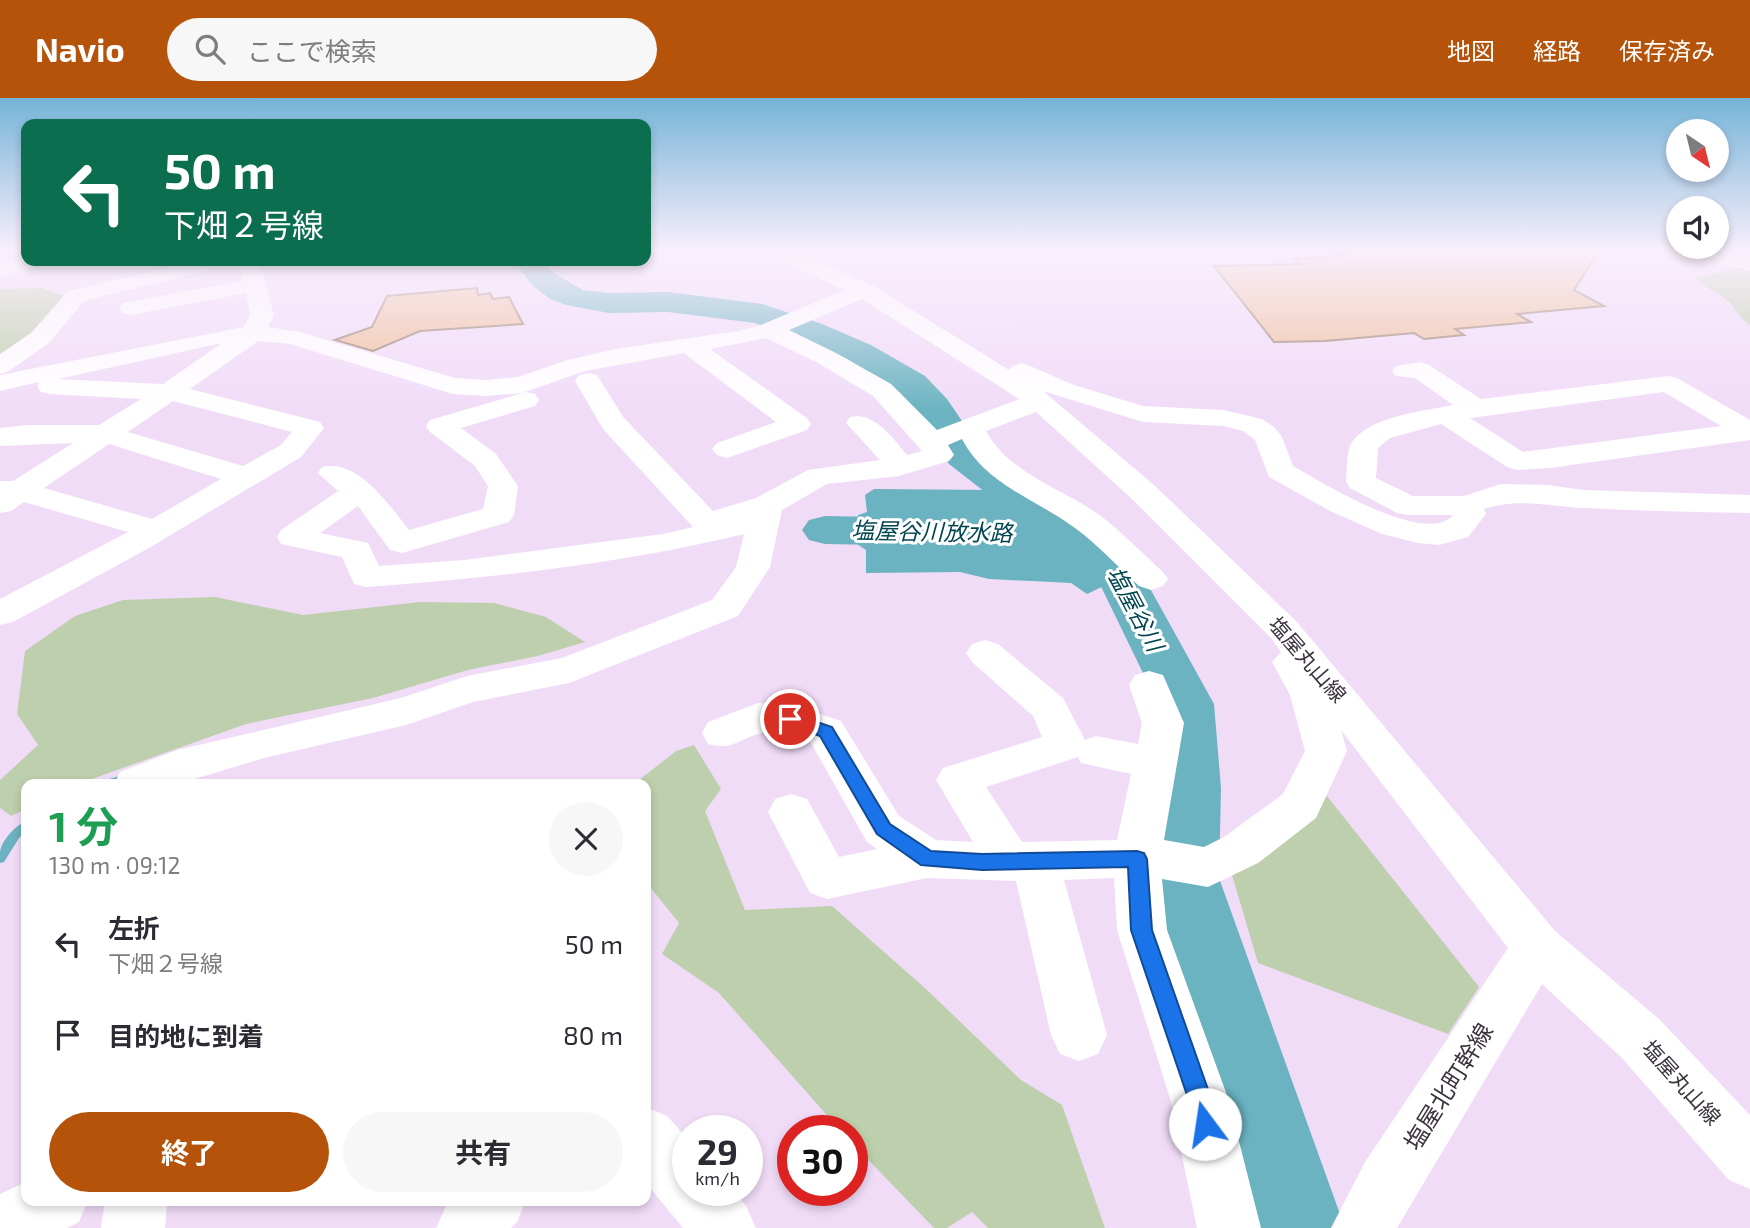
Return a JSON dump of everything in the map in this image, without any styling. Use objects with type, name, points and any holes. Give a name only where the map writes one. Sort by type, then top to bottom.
[{"type":"street","points":[[0,366],[40,338],[69,305]]},
{"type":"street","points":[[108,312],[148,305]]},
{"type":"street","points":[[6,495],[169,392],[253,332],[262,315],[260,305]]},
{"type":"street","points":[[0,383],[253,332],[292,338],[453,387],[522,385],[591,371],[688,345],[738,338],[769,330],[829,305]]},
{"type":"street","name":"塩屋丸山線","points":[[888,305],[1040,401],[1143,492],[1284,630],[1537,947],[1640,1038],[1750,1159]]},
{"type":"street","points":[[55,322],[82,317]]},
{"type":"street","points":[[769,330],[827,358],[882,390],[947,440],[984,453],[1019,482],[1086,522],[1151,579]]},
{"type":"street","points":[[946,341],[970,343],[1033,377],[1144,414],[1174,418],[1224,418],[1250,423],[1271,442],[1273,458],[1280,471],[1366,517],[1400,530],[1437,535],[1455,531],[1470,514],[1467,505]]},
{"type":"street","points":[[688,345],[807,427],[727,449]]},
{"type":"street","points":[[1405,371],[1420,370],[1476,408]]},
{"type":"street","points":[[591,371],[440,426],[486,460],[503,486],[498,515],[402,543],[367,497],[346,482],[293,537],[356,550],[366,577],[464,570],[663,544],[766,513],[819,476],[899,467],[947,440]]},
{"type":"street","points":[[591,371],[612,423],[707,523],[766,513]]},
{"type":"street","points":[[1710,378],[1476,408],[1406,422],[1380,432],[1364,446],[1361,482],[1408,506],[1467,505],[1500,494],[1750,504]]},
{"type":"street","points":[[0,383],[169,392],[310,428],[291,451],[156,530],[0,614]]},
{"type":"street","points":[[1668,384],[1750,431]]},
{"type":"street","points":[[860,423],[881,461],[947,440],[1040,401]]},
{"type":"street","points":[[1447,415],[1517,461],[1549,459],[1750,431]]},
{"type":"street","points":[[0,438],[28,434],[105,434],[246,477]]},
{"type":"street","points":[[6,495],[156,530]]},
{"type":"street","points":[[1700,502],[1750,534]]},
{"type":"street","points":[[147,779],[177,766],[406,711],[467,690],[569,670],[725,608],[753,566],[766,513]]},
{"type":"street","points":[[0,583],[36,595]]},
{"type":"street","points":[[791,812],[827,879],[928,859],[1022,862],[1146,858],[1208,867],[1241,850],[1300,806],[1325,751],[1310,695],[1279,641],[1284,630]]},
{"type":"street","points":[[985,653],[1049,708],[1067,745],[958,780],[1022,862],[1079,1034]]},
{"type":"street","points":[[1149,685],[1163,723],[1155,763],[1142,930],[1199,1098],[1229,1228]]},
{"type":"street","points":[[723,733],[758,718],[790,719],[826,732],[883,829],[928,859]]},
{"type":"street","points":[[1096,752],[1155,763]]},
{"type":"street","name":"塩屋北町幹線","points":[[1363,1228],[1387,1184],[1537,947]]},
{"type":"street","points":[[651,1144],[672,1168]]},
{"type":"street","points":[[0,1227],[44,1206]]},
{"type":"street","points":[[133,1228],[135,1206]]},
{"type":"street","points":[[468,1228],[489,1206]]},
{"type":"street","points":[[705,1206],[724,1228]]},
{"type":"green space","points":[[0,305],[62,305],[57,313],[0,362]]},
{"type":"green space","points":[[1731,305],[1750,305],[1750,325]]},
{"type":"green space","points":[[215,597],[303,615],[420,602],[494,603],[546,617],[585,642],[538,656],[468,670],[373,698],[246,724],[92,779],[21,779],[21,811],[11,816],[0,808],[0,780],[38,745],[17,714],[25,651],[75,616],[123,600]]},
{"type":"green space","points":[[694,745],[721,789],[705,811],[745,910],[832,906],[926,989],[1021,1080],[1062,1105],[1105,1228],[988,1228],[972,1212],[947,1228],[934,1228],[868,1160],[868,1115],[827,1115],[719,993],[662,954],[679,923],[651,888],[651,779],[640,779],[676,751]]},
{"type":"green space","points":[[1327,796],[1479,987],[1448,1034],[1258,963],[1232,875],[1305,822]]},
{"type":"water","points":[[874,489],[993,490],[1078,544],[1110,583],[1087,594],[1071,583],[989,579],[960,572],[866,573],[866,550],[857,544],[858,515],[867,512],[865,495]]},
{"type":"building","points":[[383,305],[513,305],[523,324],[420,331],[373,351],[335,340],[372,327]]},
{"type":"building","points":[[1245,305],[1604,306],[1517,314],[1531,322],[1455,329],[1464,335],[1424,339],[1414,333],[1325,341],[1274,342]]},
{"type":"waterway","name":"塩屋谷川","points":[[700,305],[762,314],[810,331],[859,352],[912,384],[933,407],[964,455],[1000,483],[1083,535],[1114,564],[1186,704],[1190,788],[1185,878],[1300,1228]]},
{"type":"waterway","name":"塩屋谷川放水路","points":[[825,530],[933,532]]},
{"type":"waterway","points":[[0,859],[21,830]]},
{"type":"route","points":[[790,719],[826,732],[883,829],[928,859],[1035,862],[1137,859],[1142,930],[1199,1098],[1205,1124]]}]
